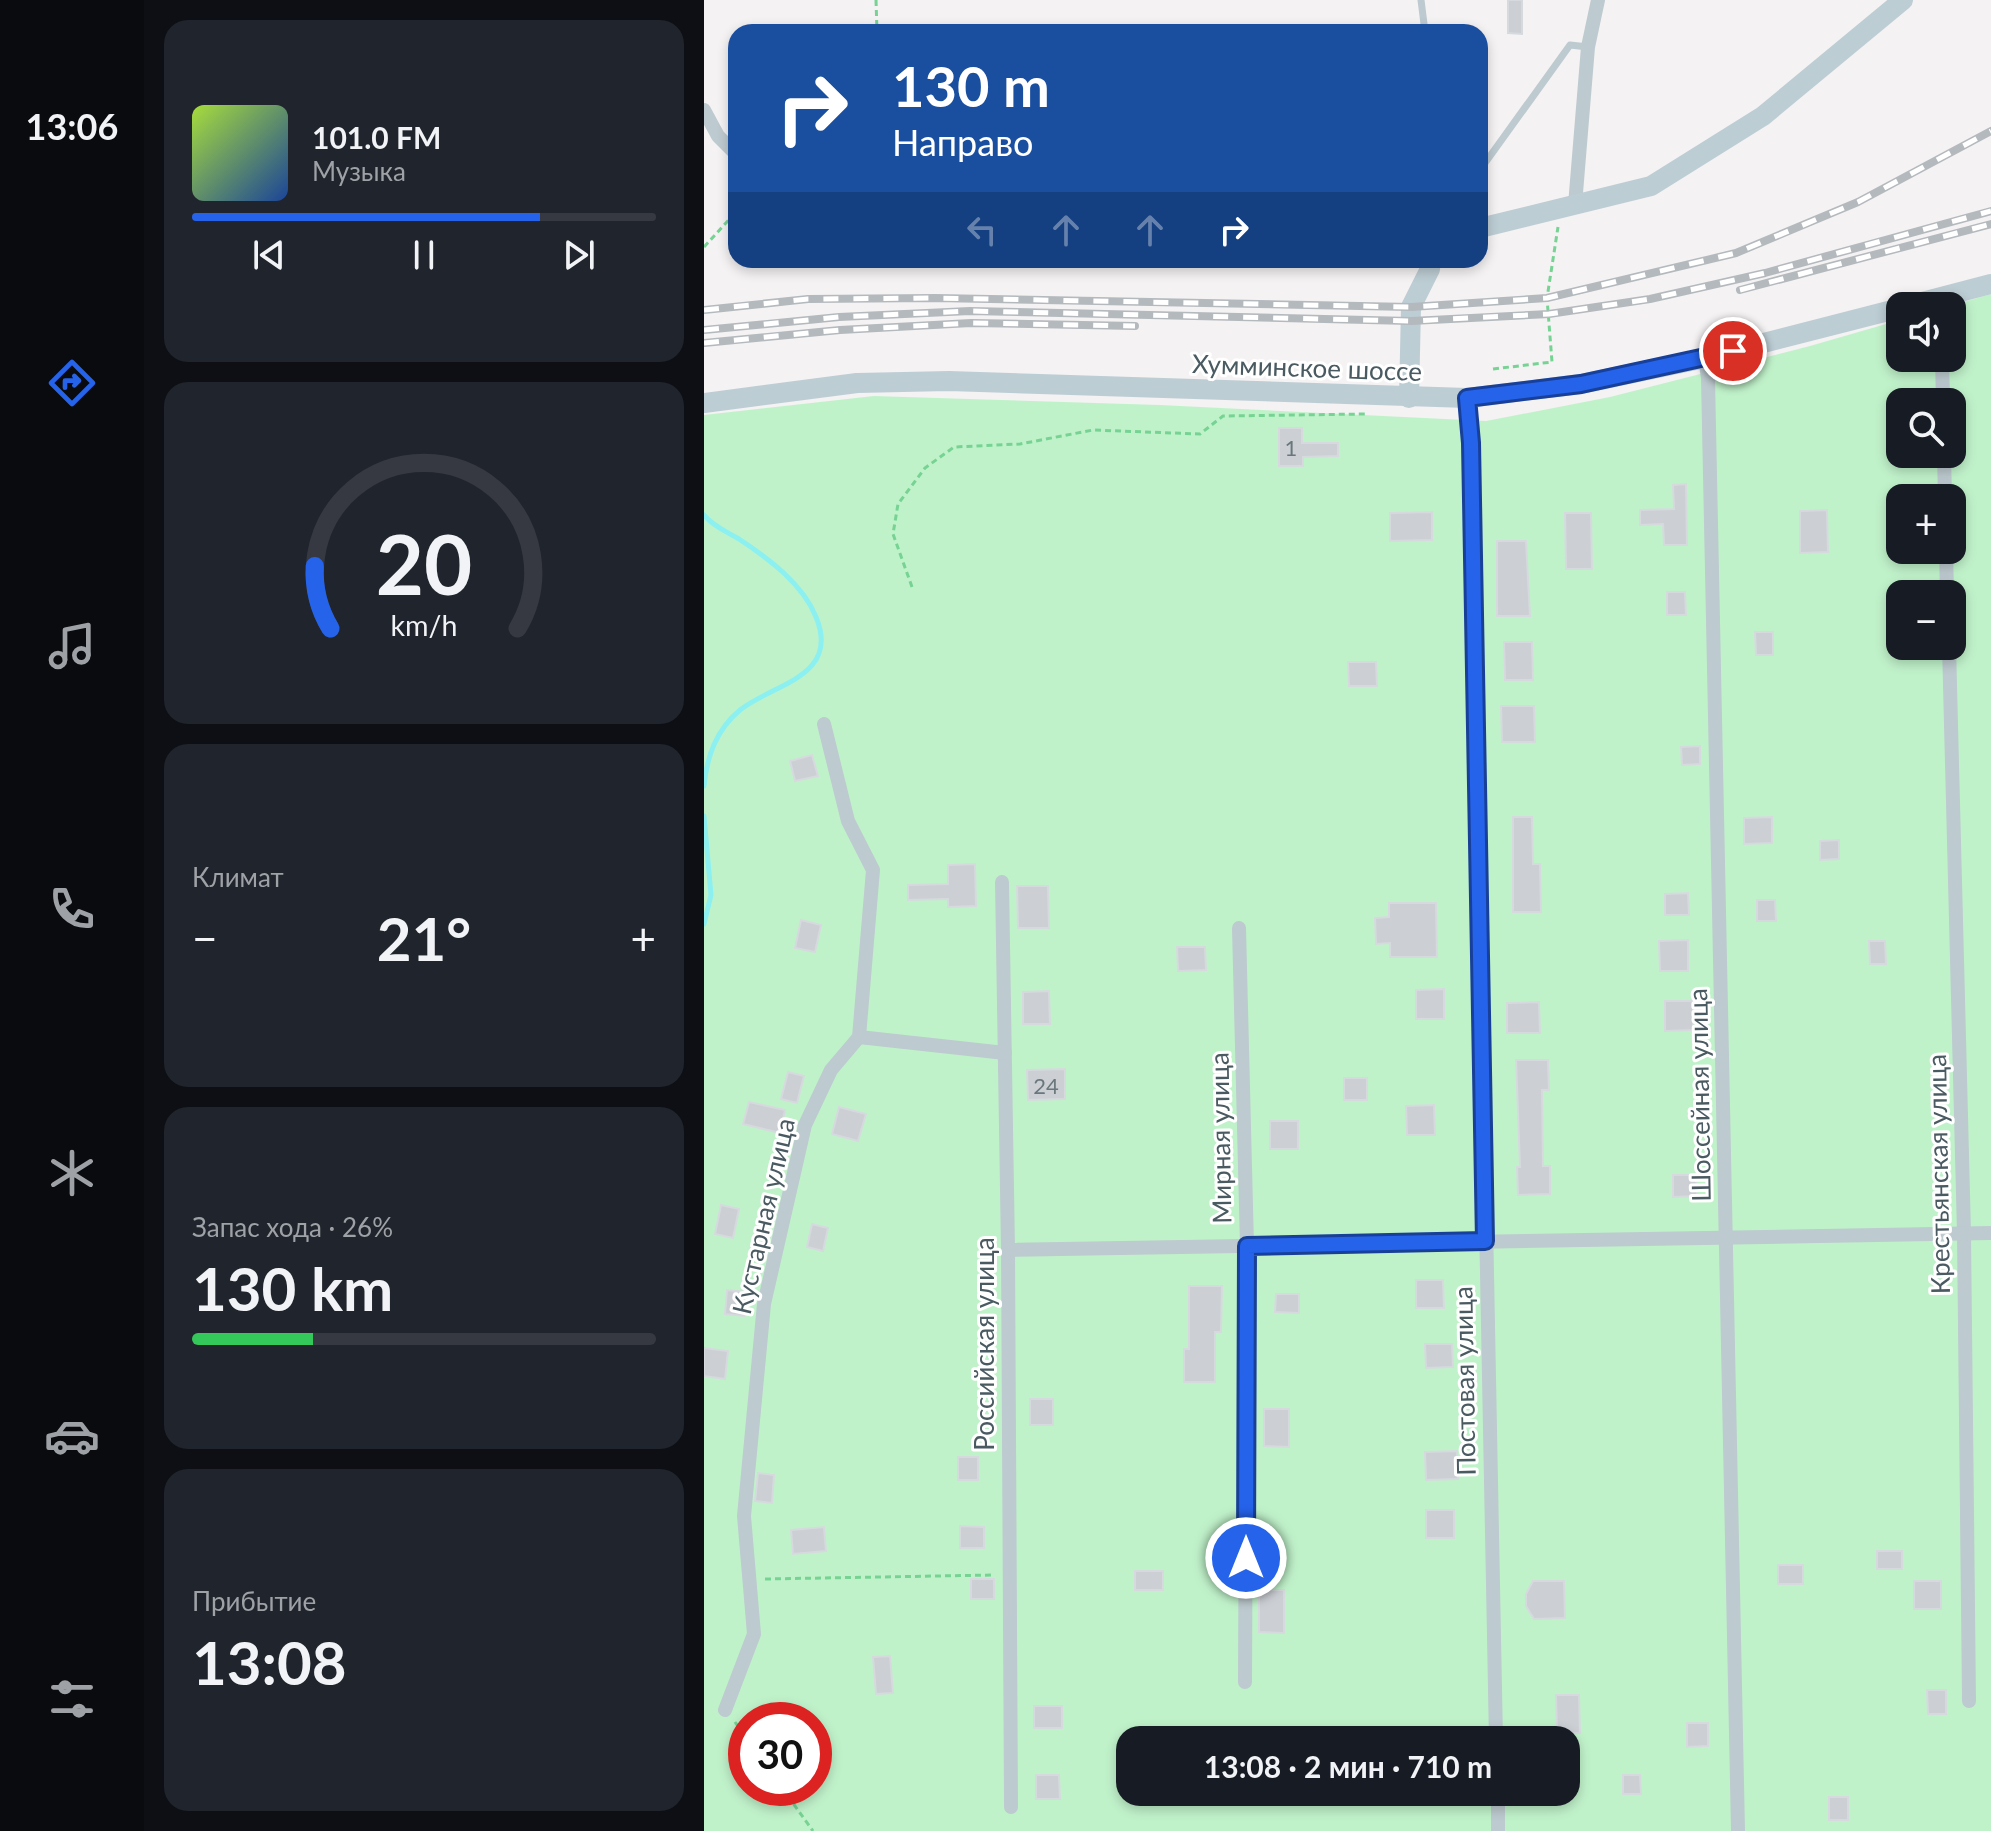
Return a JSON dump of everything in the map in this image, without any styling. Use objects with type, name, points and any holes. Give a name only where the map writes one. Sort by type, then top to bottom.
[{"type":"main road","points":[[1488,226],[1651,186],[1763,116],[1903,0]]},
{"type":"main road","points":[[1409,398],[1411,307],[1430,268]]},
{"type":"main road","points":[[1966,292],[1991,284]]},
{"type":"main road","name":"Хумминское шоссе","points":[[704,403],[857,383],[949,381],[1467,398],[1581,384],[1705,358],[1886,312]]},
{"type":"street","points":[[1569,206],[1588,47],[1598,0]]},
{"type":"street","points":[[704,110],[718,136],[728,146]]},
{"type":"street","name":"Шоссейная улица","points":[[1705,358],[1709,394],[1738,1831]]},
{"type":"street","name":"Постовая улица","points":[[1467,398],[1471,443],[1496,1726]]},
{"type":"street","name":"Крестьянская улица","points":[[1949,660],[1964,1233],[1969,1701]]},
{"type":"street","points":[[824,724],[848,821],[873,870],[859,1037],[1005,1053]]},
{"type":"street","name":"Российская улица","points":[[1002,882],[1008,1250],[1011,1807]]},
{"type":"street","name":"Мирная улица","points":[[1239,928],[1247,1246],[1245,1682]]},
{"type":"street","name":"Кустарная улица","points":[[725,1710],[754,1634],[744,1516],[764,1304],[805,1125],[831,1070],[859,1037]]},
{"type":"street","points":[[1008,1250],[1991,1233]]},
{"type":"street","points":[[1498,1806],[1498,1831]]},
{"type":"lane","points":[[1421,0],[1424,24]]},
{"type":"lane","points":[[1488,159],[1570,45],[1588,47]]},
{"type":"path","points":[[876,0],[877,24]]},
{"type":"path","points":[[1493,369],[1552,362],[1547,298],[1552,256],[1569,206]]},
{"type":"path","points":[[704,247],[728,221]]},
{"type":"path","points":[[912,587],[893,534],[898,504],[925,468],[954,447],[1020,444],[1093,430],[1200,434],[1223,416],[1376,414]]},
{"type":"path","points":[[749,1580],[1010,1574]]},
{"type":"path","points":[[725,1710],[728,1714]]},
{"type":"path","points":[[795,1806],[813,1831]]},
{"type":"green space","points":[[1991,294],[1991,1831],[704,1831],[704,415],[874,396],[1160,405],[1486,421],[1610,397],[1886,324],[1886,372],[1966,372],[1966,301]]},
{"type":"building","points":[[1508,0],[1522,0],[1522,34],[1508,33]]},
{"type":"building","points":[[1279,428],[1302,428],[1302,443],[1338,443],[1338,456],[1303,457],[1303,466],[1279,466]]},
{"type":"building","points":[[1686,484],[1687,545],[1664,545],[1663,524],[1640,525],[1640,510],[1674,509],[1673,485]]},
{"type":"building","points":[[1827,510],[1828,552],[1800,553],[1800,511]]},
{"type":"building","points":[[1432,512],[1432,540],[1390,541],[1390,513]]},
{"type":"building","points":[[1565,513],[1591,513],[1592,569],[1566,569]]},
{"type":"building","points":[[1497,541],[1526,541],[1530,616],[1497,616]]},
{"type":"building","points":[[1667,592],[1685,592],[1686,615],[1667,615]]},
{"type":"building","points":[[1755,632],[1773,632],[1773,655],[1756,655]]},
{"type":"building","points":[[1504,642],[1532,642],[1533,680],[1505,680]]},
{"type":"building","points":[[1348,662],[1376,662],[1377,686],[1349,686]]},
{"type":"building","points":[[1501,706],[1534,706],[1535,742],[1502,742]]},
{"type":"building","points":[[1700,746],[1700,764],[1682,765],[1681,747]]},
{"type":"building","points":[[812,755],[818,776],[795,781],[790,761]]},
{"type":"building","points":[[1513,817],[1532,817],[1533,864],[1540,864],[1541,912],[1513,912]]},
{"type":"building","points":[[1772,817],[1772,843],[1744,844],[1744,818]]},
{"type":"building","points":[[1839,840],[1839,859],[1820,860],[1820,841]]},
{"type":"building","points":[[975,864],[976,906],[948,907],[948,899],[908,900],[908,885],[948,884],[948,865]]},
{"type":"building","points":[[1017,886],[1048,886],[1049,928],[1018,928]]},
{"type":"building","points":[[1688,893],[1689,915],[1665,915],[1665,894]]},
{"type":"building","points":[[1757,900],[1775,900],[1776,921],[1757,921]]},
{"type":"building","points":[[1389,903],[1436,903],[1437,957],[1390,957],[1390,943],[1376,944],[1375,918],[1389,917]]},
{"type":"building","points":[[801,920],[821,925],[815,952],[795,948]]},
{"type":"building","points":[[1688,940],[1688,971],[1660,971],[1659,941]]},
{"type":"building","points":[[1869,941],[1885,941],[1886,964],[1870,964]]},
{"type":"building","points":[[1177,947],[1205,947],[1206,970],[1178,971]]},
{"type":"building","points":[[1444,989],[1444,1019],[1416,1019],[1416,990]]},
{"type":"building","points":[[1049,991],[1050,1024],[1023,1024],[1023,992]]},
{"type":"building","points":[[1665,1001],[1693,1001],[1693,1030],[1665,1031]]},
{"type":"building","points":[[1539,1002],[1540,1033],[1507,1033],[1507,1003]]},
{"type":"building","points":[[1516,1060],[1548,1060],[1549,1090],[1542,1090],[1543,1166],[1550,1166],[1550,1194],[1518,1195],[1517,1167],[1520,1167]]},
{"type":"building","points":[[1065,1069],[1065,1099],[1028,1100],[1027,1070]]},
{"type":"building","points":[[788,1072],[804,1076],[797,1103],[781,1099]]},
{"type":"building","points":[[1344,1078],[1367,1078],[1367,1100],[1344,1100]]},
{"type":"building","points":[[749,1102],[785,1110],[780,1133],[743,1124]]},
{"type":"building","points":[[1434,1105],[1435,1135],[1407,1135],[1406,1106]]},
{"type":"building","points":[[839,1107],[866,1114],[858,1141],[832,1134]]},
{"type":"building","points":[[1270,1121],[1298,1121],[1298,1149],[1270,1149]]},
{"type":"building","points":[[1673,1175],[1696,1175],[1697,1196],[1673,1197]]},
{"type":"building","points":[[721,1205],[739,1209],[733,1238],[715,1234]]},
{"type":"building","points":[[812,1224],[828,1228],[823,1251],[807,1247]]},
{"type":"building","points":[[1416,1280],[1443,1280],[1444,1308],[1416,1308]]},
{"type":"building","points":[[1189,1286],[1222,1286],[1221,1332],[1215,1332],[1215,1382],[1184,1382],[1184,1349],[1189,1349]]},
{"type":"building","points":[[727,1290],[746,1292],[744,1316],[725,1314]]},
{"type":"building","points":[[1276,1294],[1299,1294],[1299,1313],[1275,1312]]},
{"type":"building","points":[[1425,1344],[1452,1344],[1453,1367],[1426,1368]]},
{"type":"building","points":[[704,1348],[728,1351],[725,1379],[704,1376]]},
{"type":"building","points":[[1030,1399],[1053,1399],[1053,1425],[1030,1425]]},
{"type":"building","points":[[1264,1409],[1289,1409],[1289,1447],[1264,1446]]},
{"type":"building","points":[[1457,1451],[1458,1479],[1426,1480],[1425,1452]]},
{"type":"building","points":[[958,1457],[978,1457],[978,1480],[958,1480]]},
{"type":"building","points":[[758,1473],[774,1475],[772,1503],[755,1501]]},
{"type":"building","points":[[1426,1510],[1454,1510],[1454,1538],[1426,1538]]},
{"type":"building","points":[[960,1526],[984,1527],[984,1548],[960,1548]]},
{"type":"building","points":[[824,1527],[826,1551],[793,1554],[791,1530]]},
{"type":"building","points":[[1877,1551],[1902,1551],[1902,1569],[1877,1569]]},
{"type":"building","points":[[1778,1565],[1803,1565],[1803,1584],[1778,1584]]},
{"type":"building","points":[[1135,1571],[1163,1571],[1163,1590],[1135,1590]]},
{"type":"building","points":[[971,1579],[994,1579],[994,1599],[971,1599]]},
{"type":"building","points":[[1533,1581],[1564,1581],[1565,1618],[1534,1619],[1526,1606],[1526,1594]]},
{"type":"building","points":[[1914,1581],[1941,1581],[1941,1609],[1914,1609]]},
{"type":"building","points":[[1259,1590],[1284,1590],[1284,1633],[1259,1632]]},
{"type":"building","points":[[890,1656],[893,1693],[876,1694],[873,1657]]},
{"type":"building","points":[[1927,1690],[1946,1690],[1946,1714],[1928,1714]]},
{"type":"building","points":[[1556,1695],[1579,1695],[1580,1726],[1557,1726]]},
{"type":"building","points":[[1034,1706],[1062,1706],[1062,1728],[1034,1728]]},
{"type":"building","points":[[1687,1723],[1708,1723],[1708,1746],[1687,1747]]},
{"type":"building","points":[[1036,1775],[1059,1775],[1060,1799],[1036,1799]]},
{"type":"building","points":[[1623,1775],[1640,1775],[1641,1794],[1623,1794]]},
{"type":"building","points":[[1829,1797],[1848,1797],[1848,1820],[1829,1820]]},
{"type":"waterway","points":[[704,515],[761,555],[794,583],[810,605],[821,637],[819,653],[811,666],[785,685],[740,710],[725,726],[710,754],[704,786]]},
{"type":"waterway","points":[[704,816],[711,895],[704,924]]},
{"type":"railway","points":[[704,310],[808,299],[935,298],[1411,307],[1547,298],[1736,253],[1858,202],[1991,131]]},
{"type":"railway","points":[[704,330],[839,317],[970,311],[1411,321],[1549,314],[1650,299],[1765,273],[1991,211]]},
{"type":"railway","points":[[1740,290],[1991,224]]},
{"type":"railway","points":[[704,343],[840,330],[971,323],[1135,326]]},
{"type":"route","points":[[1246,1558],[1247,1246],[1485,1241],[1471,443],[1467,398],[1581,384],[1733,351]]}]
